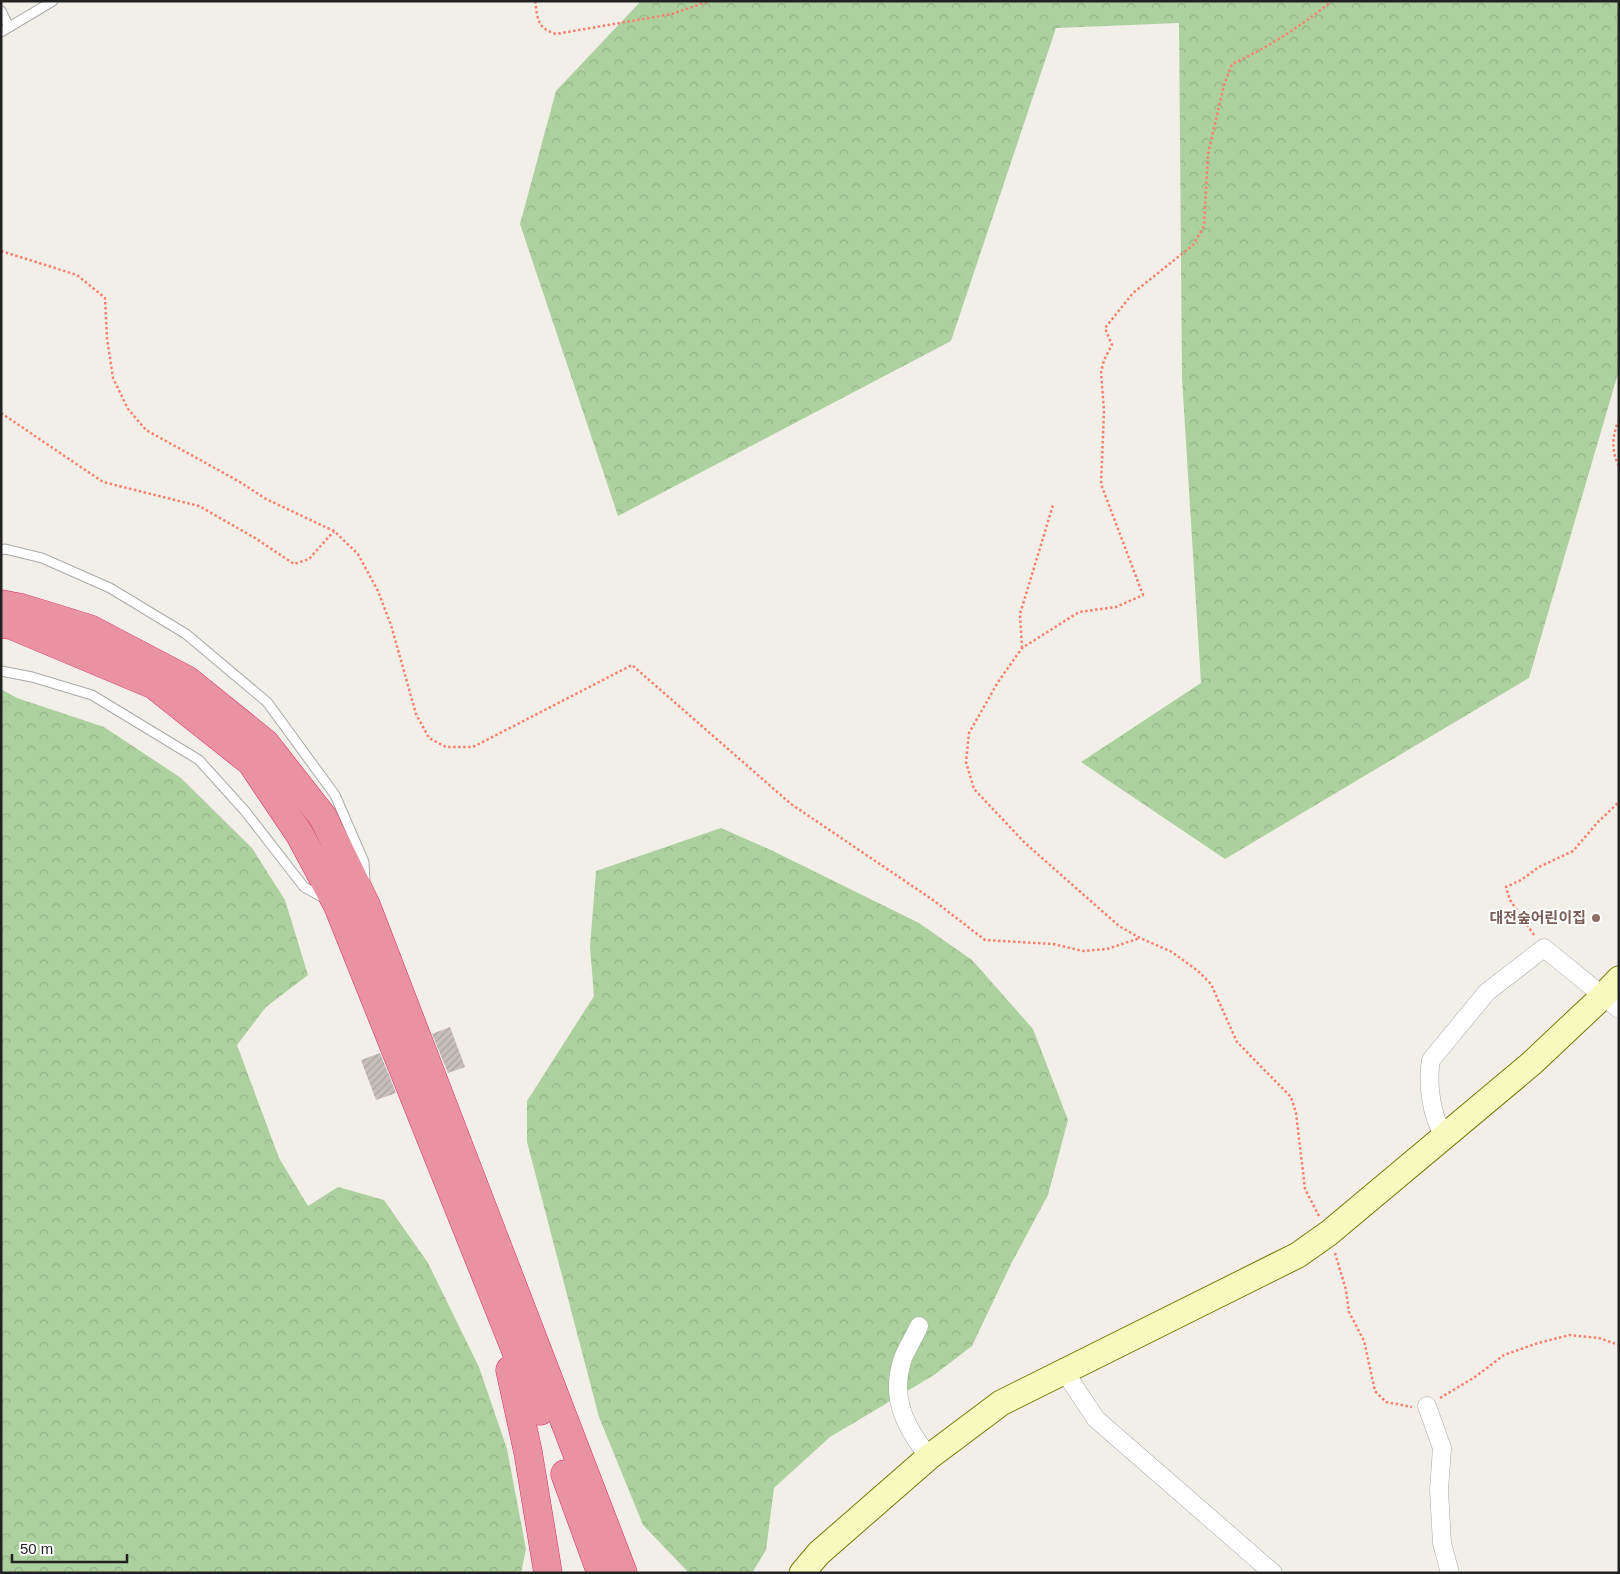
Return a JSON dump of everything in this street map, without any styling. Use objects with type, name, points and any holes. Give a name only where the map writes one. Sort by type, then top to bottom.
[{"type":"highway","points":[[7,620],[90,629],[187,680],[265,744],[323,817],[366,904],[623,1573]]},
{"type":"highway","points":[[7,620],[154,685],[251,762],[300,835],[338,906],[558,1456],[601,1573]]},
{"type":"highway","points":[[492,1293],[528,1452],[548,1573]]},
{"type":"highway","points":[[613,1546],[636,1573]]},
{"type":"street","points":[[1444,1135],[1438,1128],[1428,1074],[1431,1060],[1487,992],[1544,948],[1610,1003]]},
{"type":"street","points":[[802,1573],[819,1553],[929,1456],[1001,1403],[1298,1255],[1329,1233],[1444,1135],[1610,1003],[1619,978]]},
{"type":"street","points":[[920,1326],[902,1362],[898,1392],[901,1412],[911,1434],[929,1456]]},
{"type":"street","points":[[1064,1371],[1096,1420],[1273,1573]]},
{"type":"street","points":[[1427,1406],[1442,1448],[1439,1490],[1442,1543],[1450,1573]]},
{"type":"lane","points":[[1,11],[5,29],[53,1]]},
{"type":"lane","points":[[1,550],[5,549],[42,558],[110,588],[186,634],[267,702],[335,795],[364,862],[366,904]]},
{"type":"lane","points":[[1,671],[32,677],[92,695],[199,760],[245,811],[304,887],[338,906]]},
{"type":"path","points":[[535,1],[539,23],[544,30],[556,34],[672,14],[710,1]]},
{"type":"path","points":[[1332,1],[1304,24],[1263,50],[1232,64],[1224,85],[1208,154],[1204,226],[1193,245],[1133,293],[1105,328],[1112,345],[1104,360],[1101,372],[1104,411],[1101,484],[1143,595],[1116,607],[1079,612],[1022,648],[998,682],[969,733],[966,762],[974,789],[1025,843],[1079,892],[1119,926],[1140,938],[1172,952],[1198,971],[1211,984],[1236,1042],[1291,1097],[1296,1113],[1305,1189],[1329,1233],[1346,1290],[1349,1312],[1364,1342],[1375,1391],[1386,1402],[1405,1407],[1427,1406],[1475,1377],[1504,1355],[1538,1343],[1570,1335],[1599,1338],[1619,1345]]},
{"type":"path","points":[[1,251],[78,275],[105,298],[107,338],[113,378],[128,409],[146,430],[240,482],[266,499],[334,531],[358,554],[374,584],[391,625],[416,714],[430,738],[446,747],[473,747],[632,665],[791,804],[926,895],[985,940],[1053,944],[1083,951],[1107,949],[1140,938]]},
{"type":"path","points":[[1,413],[103,482],[199,506],[255,538],[294,564],[309,559],[334,531]]},
{"type":"path","points":[[1619,420],[1612,443],[1614,457],[1619,466]]},
{"type":"path","points":[[1022,648],[1020,614],[1053,505]]},
{"type":"path","points":[[1544,948],[1518,913],[1510,900],[1506,887],[1521,880],[1540,867],[1573,851],[1598,822],[1619,802]]},
{"type":"green space","points":[[641,1],[1619,1],[1619,370],[1529,678],[1225,859],[1081,762],[1201,683],[1182,378],[1179,23],[1056,28],[951,341],[618,516],[520,224],[556,91]]},
{"type":"green space","points":[[1,689],[17,698],[104,727],[181,778],[252,848],[285,900],[308,975],[266,1007],[237,1045],[279,1158],[308,1206],[338,1187],[384,1200],[428,1263],[479,1367],[507,1449],[526,1549],[521,1573],[1,1573]]},
{"type":"green space","points":[[721,828],[771,850],[919,923],[972,960],[1033,1029],[1068,1120],[1048,1195],[1011,1264],[972,1346],[934,1375],[830,1437],[774,1488],[766,1550],[752,1573],[689,1573],[643,1525],[599,1417],[527,1142],[527,1101],[594,996],[590,947],[596,871]]},
{"type":"building","points":[[450,1027],[465,1067],[448,1073],[432,1034]]},
{"type":"building","points":[[380,1053],[396,1093],[376,1100],[361,1060]]},
{"type":"place","name":"대전숲어린이집","points":[[1596,918]]}]
